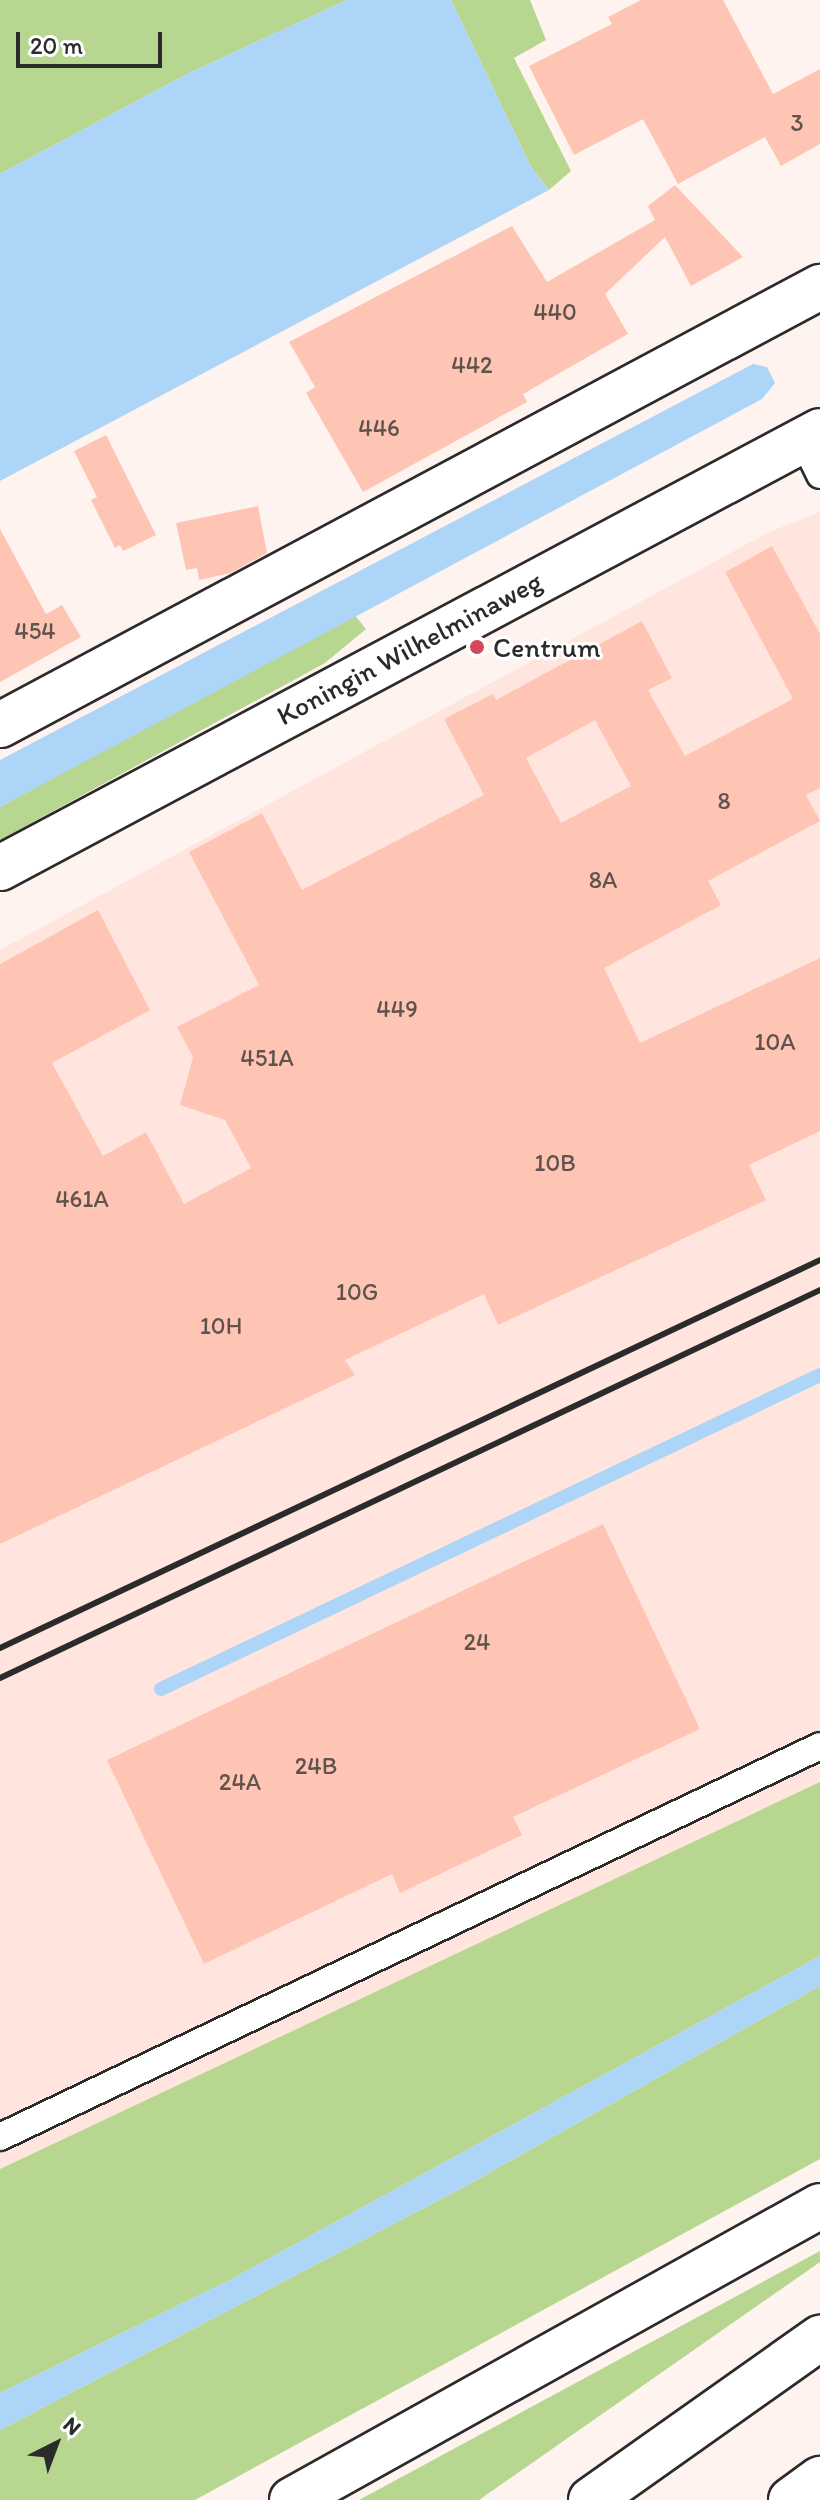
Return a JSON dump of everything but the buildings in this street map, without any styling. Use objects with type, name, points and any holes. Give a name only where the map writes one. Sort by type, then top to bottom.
[{"type":"main road","points":[[0,725],[816,297]]},
{"type":"main road","name":"Koningin Wilhelminaweg","points":[[0,868],[814,449]]},
{"type":"main road","points":[[292,2500],[820,2206]]},
{"type":"main road","points":[[591,2500],[820,2338]]},
{"type":"main road","points":[[791,2500],[820,2479]]},
{"type":"lane","points":[[0,2137],[820,1746]]},
{"type":"shaded area","points":[[820,512],[820,1782],[0,2169],[0,950],[769,532]]},
{"type":"green space","points":[[0,0],[347,0],[187,74],[0,174]]},
{"type":"green space","points":[[451,0],[530,0],[546,40],[514,58],[571,171],[549,190],[531,167]]},
{"type":"green space","points":[[353,613],[366,629],[325,663],[0,840],[0,807]]},
{"type":"green space","points":[[820,1782],[820,1956],[230,2280],[0,2393],[0,2169]]},
{"type":"green space","points":[[820,1986],[820,2159],[195,2500],[0,2500],[0,2430],[464,2187]]},
{"type":"green space","points":[[820,2251],[820,2262],[479,2500],[359,2500]]},
{"type":"water","points":[[347,0],[451,0],[531,167],[549,190],[0,481],[0,174],[187,74]]},
{"type":"water","points":[[753,364],[767,367],[775,383],[762,399],[0,807],[0,760]]},
{"type":"water","points":[[820,1956],[820,1986],[464,2187],[0,2430],[0,2393],[230,2280]]},
{"type":"waterway","points":[[161,1689],[820,1375]]},
{"type":"railway","points":[[0,1648],[820,1260]]},
{"type":"railway","points":[[0,1678],[820,1290]]},
{"type":"place","name":"Centrum","points":[[477,647]]}]
